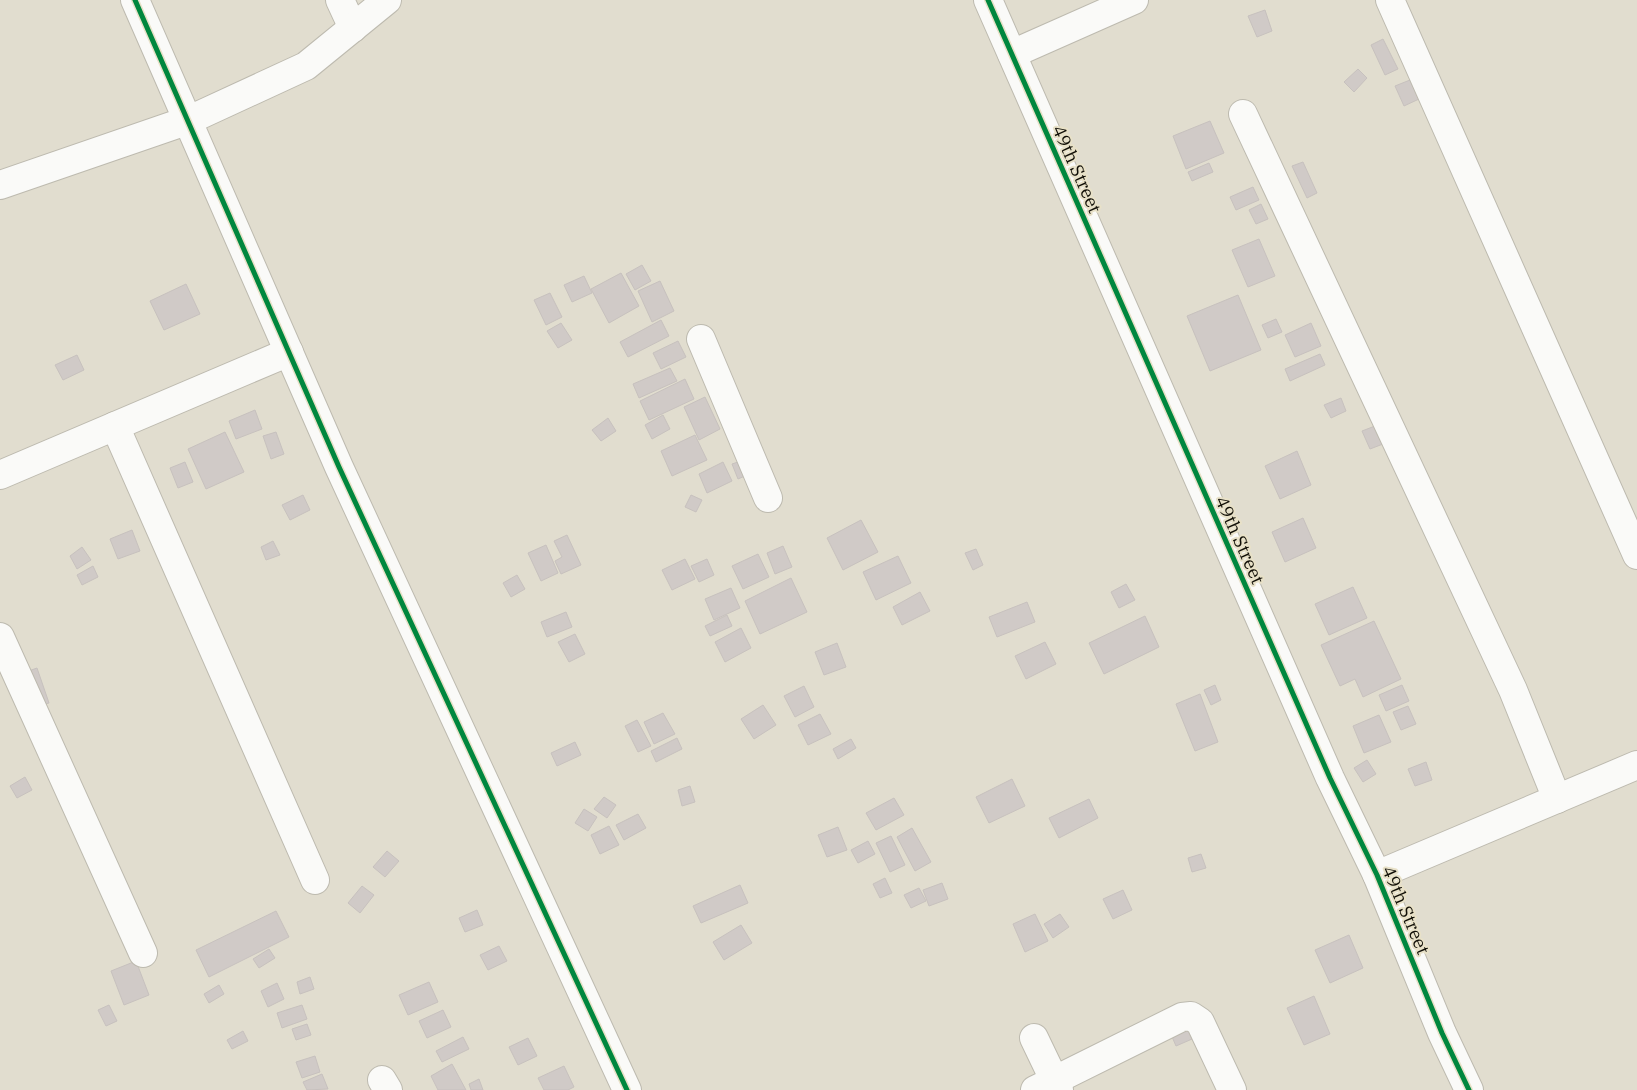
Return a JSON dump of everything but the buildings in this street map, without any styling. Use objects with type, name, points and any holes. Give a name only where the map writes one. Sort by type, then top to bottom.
[{"type":"street","points":[[135,0],[371,537],[627,1090]]},
{"type":"street","points":[[340,0],[353,28]]},
{"type":"street","points":[[0,185],[188,120],[306,66],[387,0]]},
{"type":"street","name":"49th Street","points":[[988,0],[1330,778],[1377,875],[1442,1033],[1469,1090]]},
{"type":"street","points":[[1012,54],[1134,0]]},
{"type":"street","points":[[1390,0],[1637,555]]},
{"type":"street","points":[[1243,114],[1513,690],[1557,799]]},
{"type":"street","points":[[701,340],[768,498]]},
{"type":"street","points":[[0,475],[289,352]]},
{"type":"street","points":[[114,426],[315,880]]},
{"type":"street","points":[[0,637],[143,953]]},
{"type":"street","points":[[1377,875],[1637,765]]},
{"type":"street","points":[[1034,1038],[1049,1087],[1182,1017],[1191,1016],[1200,1022],[1232,1090]]},
{"type":"cycle path","points":[[135,0],[339,467],[627,1090]]},
{"type":"cycle path","points":[[988,0],[1330,778],[1377,875],[1442,1033],[1469,1090]]}]
